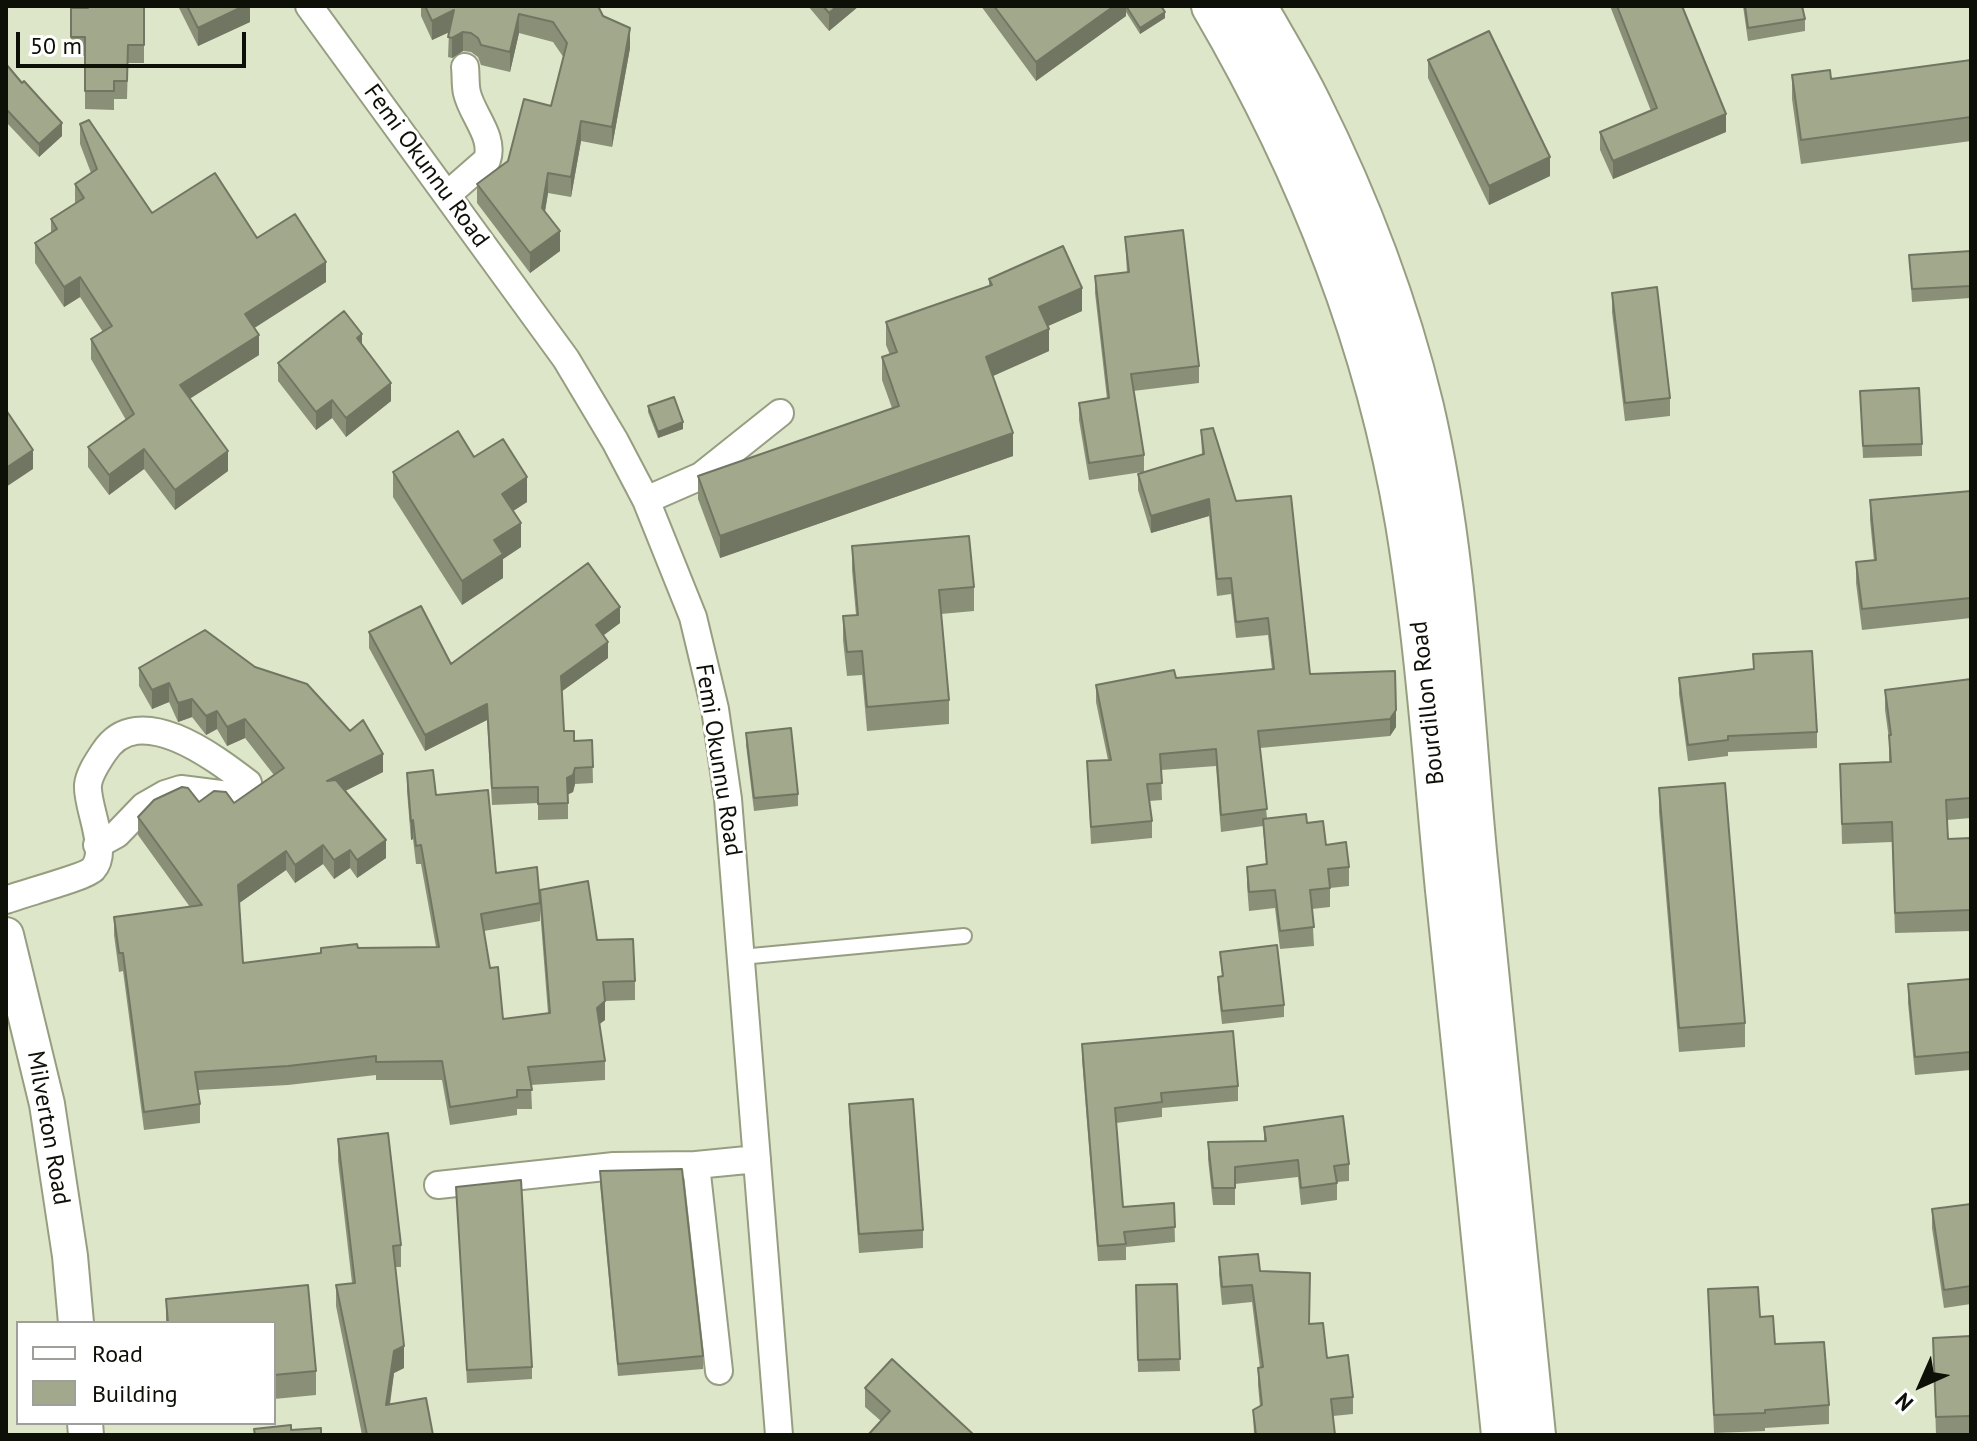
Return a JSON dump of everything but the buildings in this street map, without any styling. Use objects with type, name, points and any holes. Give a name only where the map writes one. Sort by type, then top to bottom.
[{"type":"main road","name":"Bourdillon Road","points":[[1213,6],[1296,164],[1350,303],[1375,379],[1392,447],[1407,523],[1426,669],[1503,1435]]},
{"type":"main road","name":"Bourdillon Road","points":[[1255,6],[1309,102],[1346,182],[1402,337],[1430,449],[1453,596],[1475,849],[1534,1435]]},
{"type":"street","name":"Femi Okunnu Road","points":[[309,6],[566,359],[646,500],[693,617],[715,709],[728,799],[779,1435]]},
{"type":"street","points":[[447,195],[490,155],[490,142],[476,119],[466,92],[465,67]]},
{"type":"street","points":[[646,500],[701,476],[780,413]]},
{"type":"street","points":[[6,900],[46,885],[78,878],[93,870],[98,859],[88,785],[97,762],[111,741],[129,733],[149,730],[188,742],[248,783],[246,792],[228,795],[181,789],[165,794],[144,806],[117,834],[97,845]]},
{"type":"street","name":"Milverton Road","points":[[6,935],[47,1104],[70,1256],[76,1321]]},
{"type":"street","points":[[438,1185],[614,1166],[696,1165],[757,1159]]},
{"type":"street","points":[[696,1165],[719,1371]]},
{"type":"lane","points":[[741,957],[964,936]]}]
